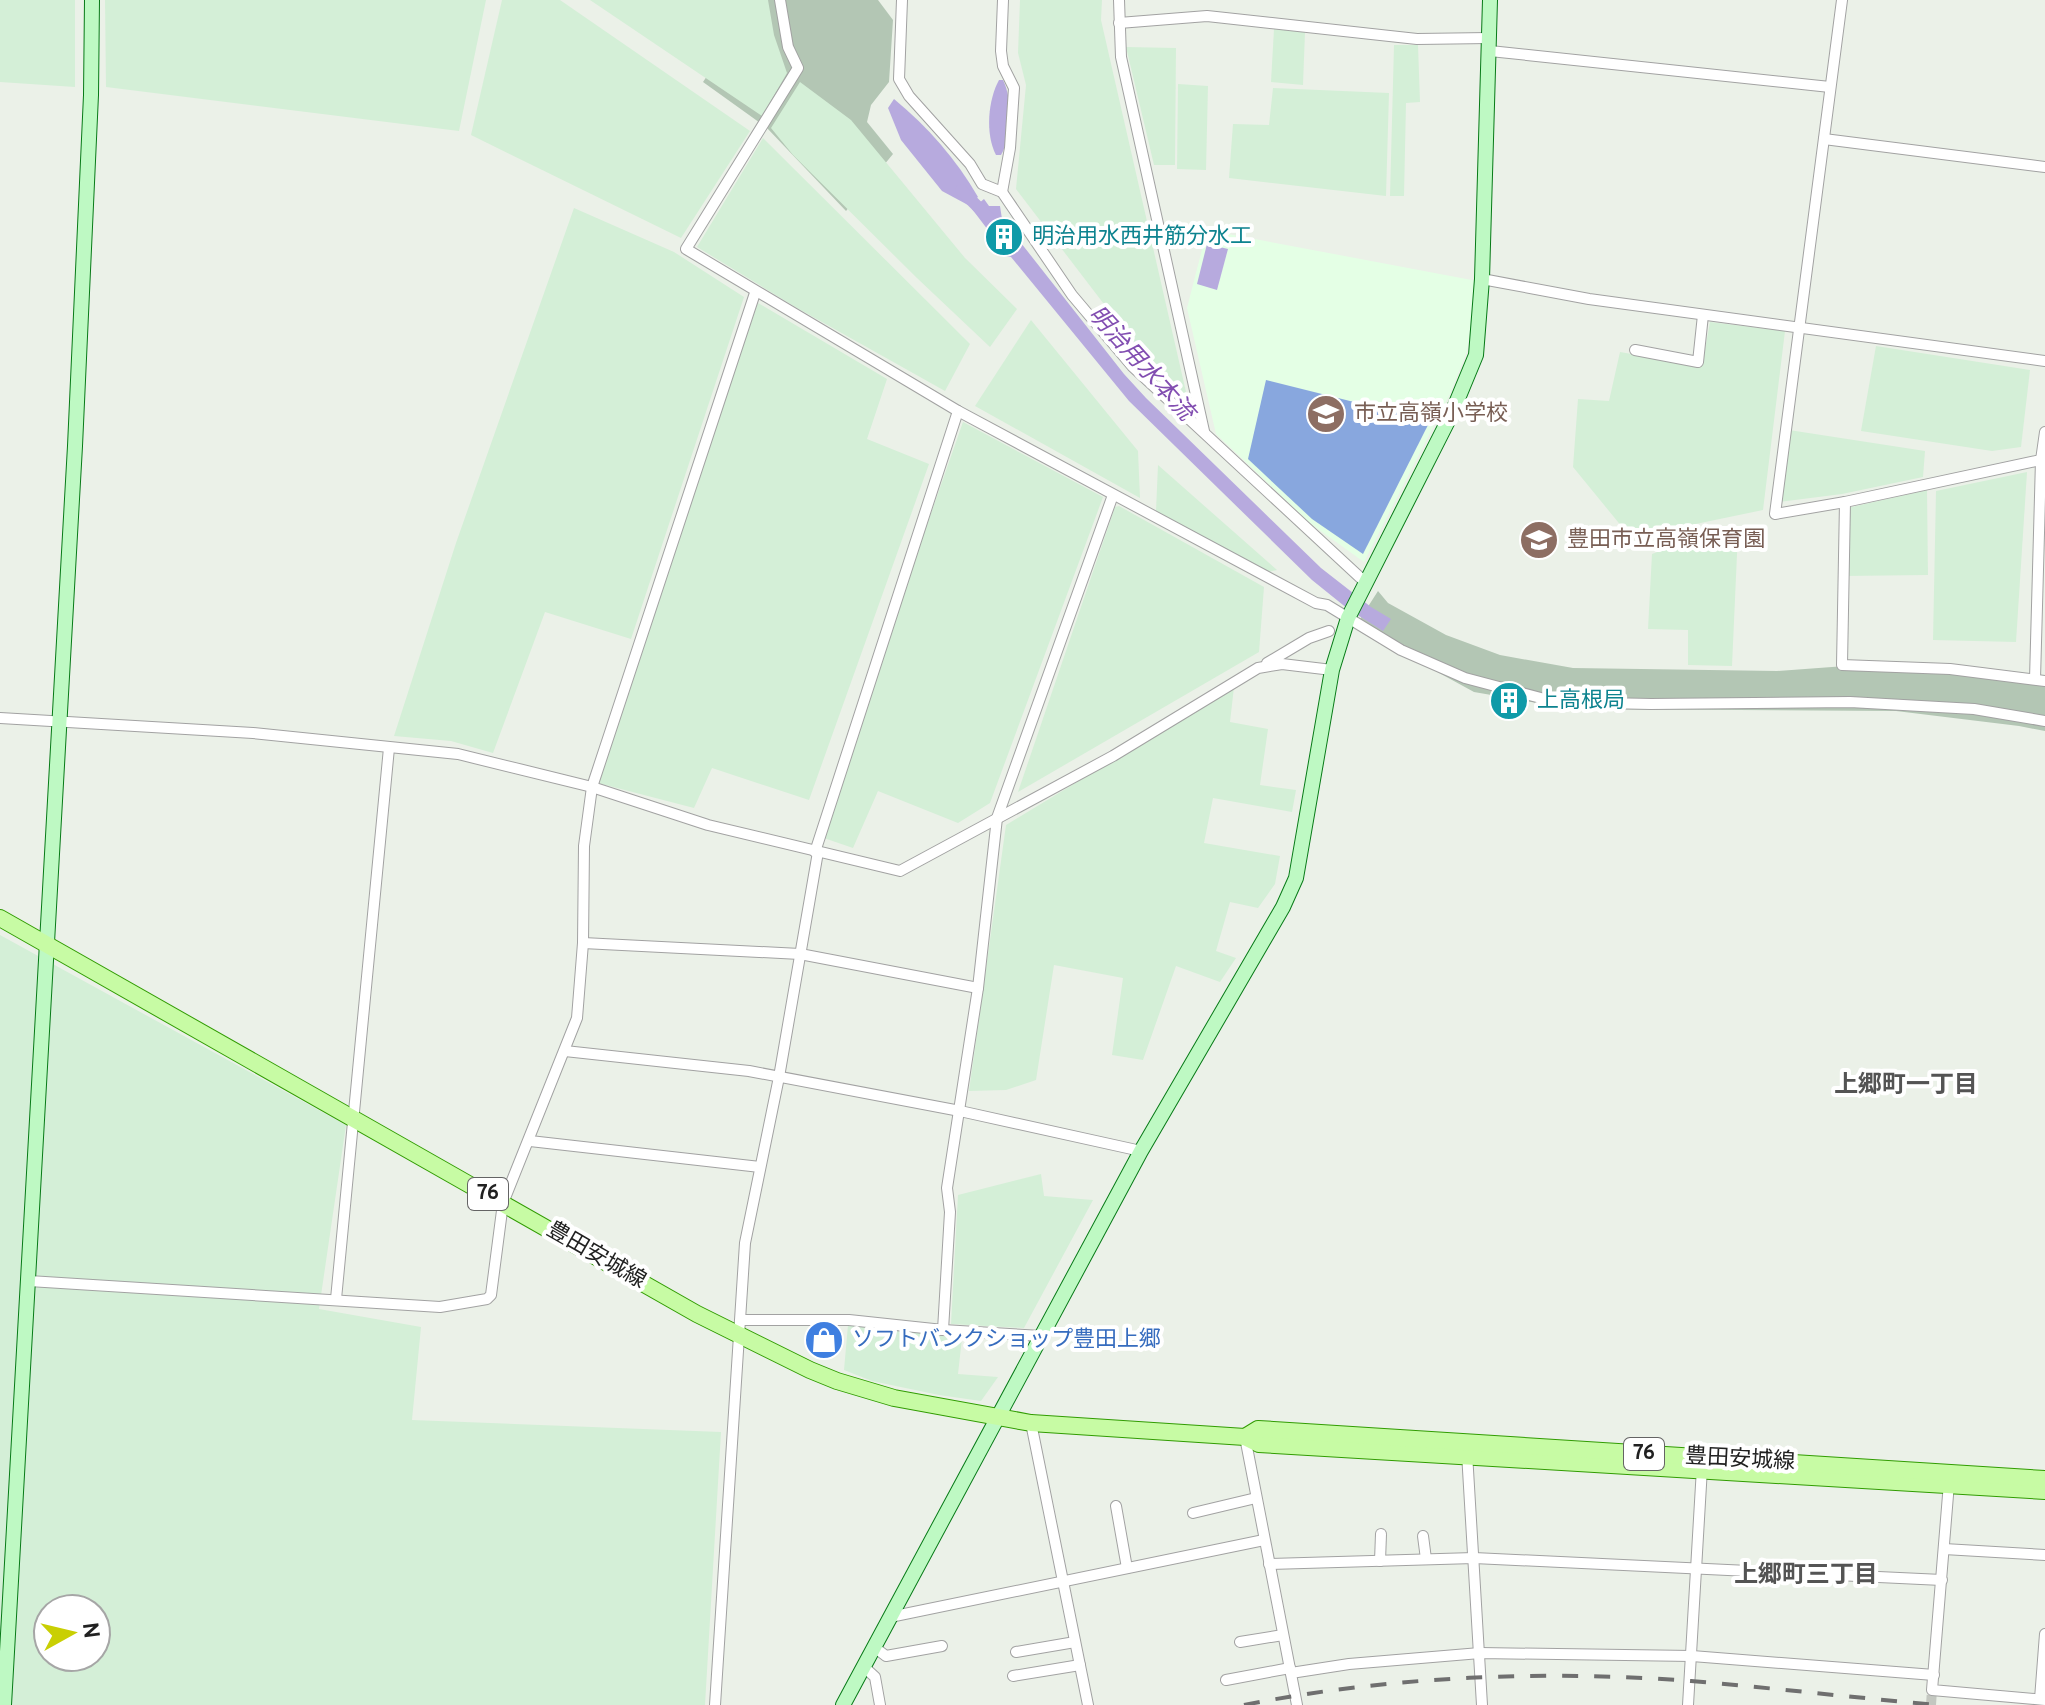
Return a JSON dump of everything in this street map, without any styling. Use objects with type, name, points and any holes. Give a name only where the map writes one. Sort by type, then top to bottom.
[{"type":"main road","name":"豊田安城線","points":[[0,918],[503,1203],[837,1381],[894,1398],[1031,1423],[1245,1437],[1258,1429],[1466,1450],[1949,1479],[2045,1479]]},
{"type":"main road","name":"豊田安城線","points":[[1949,1479],[2045,1491]]},
{"type":"street","points":[[4,1705],[61,720],[91,111],[92,0]]},
{"type":"street","points":[[780,0],[788,47],[798,68],[686,249],[755,293],[958,411],[1316,603],[1349,615],[1401,650],[1465,678],[1556,702],[1850,702],[1974,709],[2045,721]]},
{"type":"street","points":[[902,0],[899,79],[909,96],[970,164],[982,184],[1002,192],[1072,295],[1132,366],[1204,431],[1363,590]]},
{"type":"street","points":[[1002,192],[1010,148],[1014,88],[1003,66],[1001,51],[1003,0]]},
{"type":"street","points":[[1119,0],[1121,57],[1204,431]]},
{"type":"street","points":[[843,1705],[1141,1151],[1283,907],[1296,878],[1332,670],[1349,615],[1452,413],[1476,355],[1482,279],[1490,0]]},
{"type":"street","points":[[1842,0],[1775,514],[2043,459]]},
{"type":"street","points":[[1119,23],[1207,16],[1490,44],[1830,87]]},
{"type":"street","points":[[1824,139],[2045,167]]},
{"type":"street","points":[[1482,279],[1589,299],[2045,361]]},
{"type":"street","points":[[29,1281],[440,1307],[487,1299],[491,1295],[503,1203],[577,1018],[583,943],[584,846],[592,787],[755,293]]},
{"type":"street","points":[[1635,350],[1698,362],[1703,315]]},
{"type":"street","points":[[715,1705],[745,1243],[779,1077],[816,852],[958,411]]},
{"type":"street","points":[[1845,502],[1842,665],[1950,669],[2040,680],[2045,432]]},
{"type":"street","points":[[943,1330],[950,1212],[947,1188],[978,988],[997,818],[1113,495]]},
{"type":"street","points":[[0,718],[253,733],[458,754],[592,787],[708,825],[900,871],[1113,756],[1309,638],[1329,631]]},
{"type":"street","points":[[1258,668],[1282,664],[1332,670]]},
{"type":"street","points":[[336,1299],[389,748]]},
{"type":"street","points":[[583,943],[800,954],[978,988]]},
{"type":"street","points":[[565,1051],[779,1077],[960,1111],[1141,1151]]},
{"type":"street","points":[[530,1141],[760,1167]]},
{"type":"street","points":[[740,1328],[849,1320],[1042,1336]]},
{"type":"street","points":[[1031,1423],[1088,1705]]},
{"type":"street","points":[[1245,1437],[1297,1705]]},
{"type":"street","points":[[1466,1450],[1482,1705]]},
{"type":"street","points":[[1688,1705],[1703,1465]]},
{"type":"street","points":[[1949,1479],[1932,1690],[2042,1700],[2045,1634]]},
{"type":"street","points":[[1193,1513],[1256,1498]]},
{"type":"street","points":[[1116,1506],[1127,1568]]},
{"type":"street","points":[[1380,1561],[1381,1534]]},
{"type":"street","points":[[1423,1536],[1426,1559]]},
{"type":"street","points":[[890,1617],[1264,1540]]},
{"type":"street","points":[[1944,1549],[2045,1555]]},
{"type":"street","points":[[1269,1564],[1474,1558],[1942,1580]]},
{"type":"street","points":[[1240,1642],[1283,1635]]},
{"type":"street","points":[[1016,1652],[1075,1642]]},
{"type":"street","points":[[874,1647],[886,1656],[942,1646]]},
{"type":"street","points":[[1226,1680],[1349,1664],[1480,1653],[1692,1656],[1934,1675]]},
{"type":"street","points":[[1013,1676],[1080,1665]]},
{"type":"street","points":[[864,1667],[875,1677],[880,1705]]},
{"type":"shaded area","points":[[0,0],[75,0],[75,87],[0,82]]},
{"type":"shaded area","points":[[105,0],[486,0],[459,131],[106,87]]},
{"type":"shaded area","points":[[502,0],[560,0],[750,131],[681,238],[471,135]]},
{"type":"shaded area","points":[[590,0],[768,0],[774,35],[787,73],[762,116]]},
{"type":"shaded area","points":[[687,0],[878,0],[893,20],[889,82],[871,105],[867,122],[893,154],[846,211],[767,128],[703,82],[737,31]]},
{"type":"shaded area","points":[[1020,0],[1102,0],[1101,20],[1186,392],[1175,397],[1016,189],[1026,85],[1018,53]]},
{"type":"shaded area","points":[[1274,29],[1305,32],[1303,85],[1271,82]]},
{"type":"shaded area","points":[[1394,45],[1418,45],[1420,102],[1406,103],[1404,196],[1390,196]]},
{"type":"shaded area","points":[[1126,47],[1176,48],[1175,165],[1154,165]]},
{"type":"shaded area","points":[[999,80],[1003,80],[1006,88],[1010,118],[1005,147],[1001,155],[996,155],[990,137],[989,117]]},
{"type":"shaded area","points":[[800,82],[851,120],[965,258],[1017,309],[990,347],[793,155],[771,128]]},
{"type":"shaded area","points":[[1178,84],[1208,86],[1206,170],[1177,169]]},
{"type":"shaded area","points":[[1273,88],[1389,93],[1386,196],[1229,178],[1233,124],[1269,125]]},
{"type":"shaded area","points":[[894,99],[930,132],[951,157],[978,197],[968,205],[942,191],[901,140],[888,108]]},
{"type":"shaded area","points":[[763,138],[970,344],[945,391],[797,308],[697,247]]},
{"type":"shaded area","points":[[984,199],[989,206],[1000,206],[1002,219],[988,230],[972,209]]},
{"type":"shaded area","points":[[574,208],[674,252],[744,297],[631,639],[545,612],[493,753],[451,741],[394,736],[456,543]]},
{"type":"shaded area","name":"市立高嶺小学校","points":[[1207,230],[1477,281],[1467,351],[1450,394],[1364,562],[1311,524],[1216,434],[1187,308]]},
{"type":"shaded area","points":[[1021,243],[1146,398],[1321,568],[1391,619],[1383,631],[1348,609],[1312,580],[1129,401],[1011,257],[1006,256]]},
{"type":"shaded area","points":[[1207,244],[1228,249],[1217,290],[1197,284]]},
{"type":"shaded area","points":[[758,303],[887,379],[867,439],[929,464],[809,800],[712,768],[694,808],[594,782]]},
{"type":"shaded area","points":[[1031,320],[1138,451],[1140,498],[975,406]]},
{"type":"shaded area","points":[[1710,322],[1785,331],[1763,510],[1638,536],[1627,533],[1573,467],[1578,399],[1609,401],[1620,352],[1702,366]]},
{"type":"shaded area","points":[[1876,346],[2030,370],[2021,447],[1992,451],[1861,431]]},
{"type":"shaded area","points":[[1266,380],[1430,421],[1363,554],[1312,519],[1248,459]]},
{"type":"shaded area","points":[[963,422],[1103,497],[990,803],[958,823],[878,791],[853,848],[818,836]]},
{"type":"shaded area","points":[[1789,430],[1925,451],[1923,477],[1842,494],[1779,502]]},
{"type":"shaded area","points":[[1158,465],[1277,570],[1267,572],[1156,511]]},
{"type":"shaded area","points":[[2027,472],[2016,642],[1933,640],[1936,491]]},
{"type":"shaded area","points":[[1927,490],[1928,575],[1843,576],[1847,508]]},
{"type":"shaded area","points":[[1119,506],[1264,587],[1259,652],[1018,792],[1115,507]]},
{"type":"shaded area","points":[[1738,532],[1732,666],[1688,665],[1688,630],[1648,629],[1652,554],[1681,543]]},
{"type":"shaded area","points":[[1378,591],[1388,603],[1446,635],[1500,655],[1573,668],[1777,671],[1886,663],[2045,677],[2045,731],[1896,711],[1572,709],[1474,692],[1355,627]]},
{"type":"shaded area","points":[[1234,687],[1230,722],[1268,729],[1260,785],[1296,790],[1292,812],[1213,798],[1204,843],[1280,856],[1275,884],[1258,908],[1230,902],[1216,951],[1236,958],[1220,982],[1176,966],[1143,1060],[1112,1055],[1123,978],[1054,965],[1036,1080],[1006,1090],[969,1091],[1006,825]]},
{"type":"shaded area","points":[[0,935],[346,1125],[319,1309],[421,1327],[412,1420],[721,1432],[705,1705],[0,1705]]},
{"type":"shaded area","points":[[1041,1174],[1044,1196],[1093,1200],[1024,1328],[951,1324],[958,1195]]},
{"type":"shaded area","points":[[848,1325],[962,1338],[958,1374],[998,1377],[981,1401],[872,1381],[844,1370]]},
{"type":"waterway","name":"明治用水本流","points":[[961,190],[995,224],[1023,260]]},
{"type":"tunnel","points":[[1931,1705],[1932,1690]]},
{"type":"railway","points":[[1244,1705],[1355,1687],[1523,1676],[1691,1681],[1939,1705]]},
{"type":"place","name":"明治用水西井筋分水工","points":[[1004,237]]},
{"type":"place","name":"市立高嶺小学校","points":[[1326,414]]},
{"type":"place","name":"豊田市立高嶺保育園","points":[[1539,540]]},
{"type":"place","name":"上高根局","points":[[1509,701]]},
{"type":"place","name":"ソフトバンクショップ豊田上郷","points":[[824,1340]]},
{"type":"district","name":"上郷町一丁目","points":[[1906,1086]]},
{"type":"district","name":"上郷町三丁目","points":[[1806,1576]]}]
